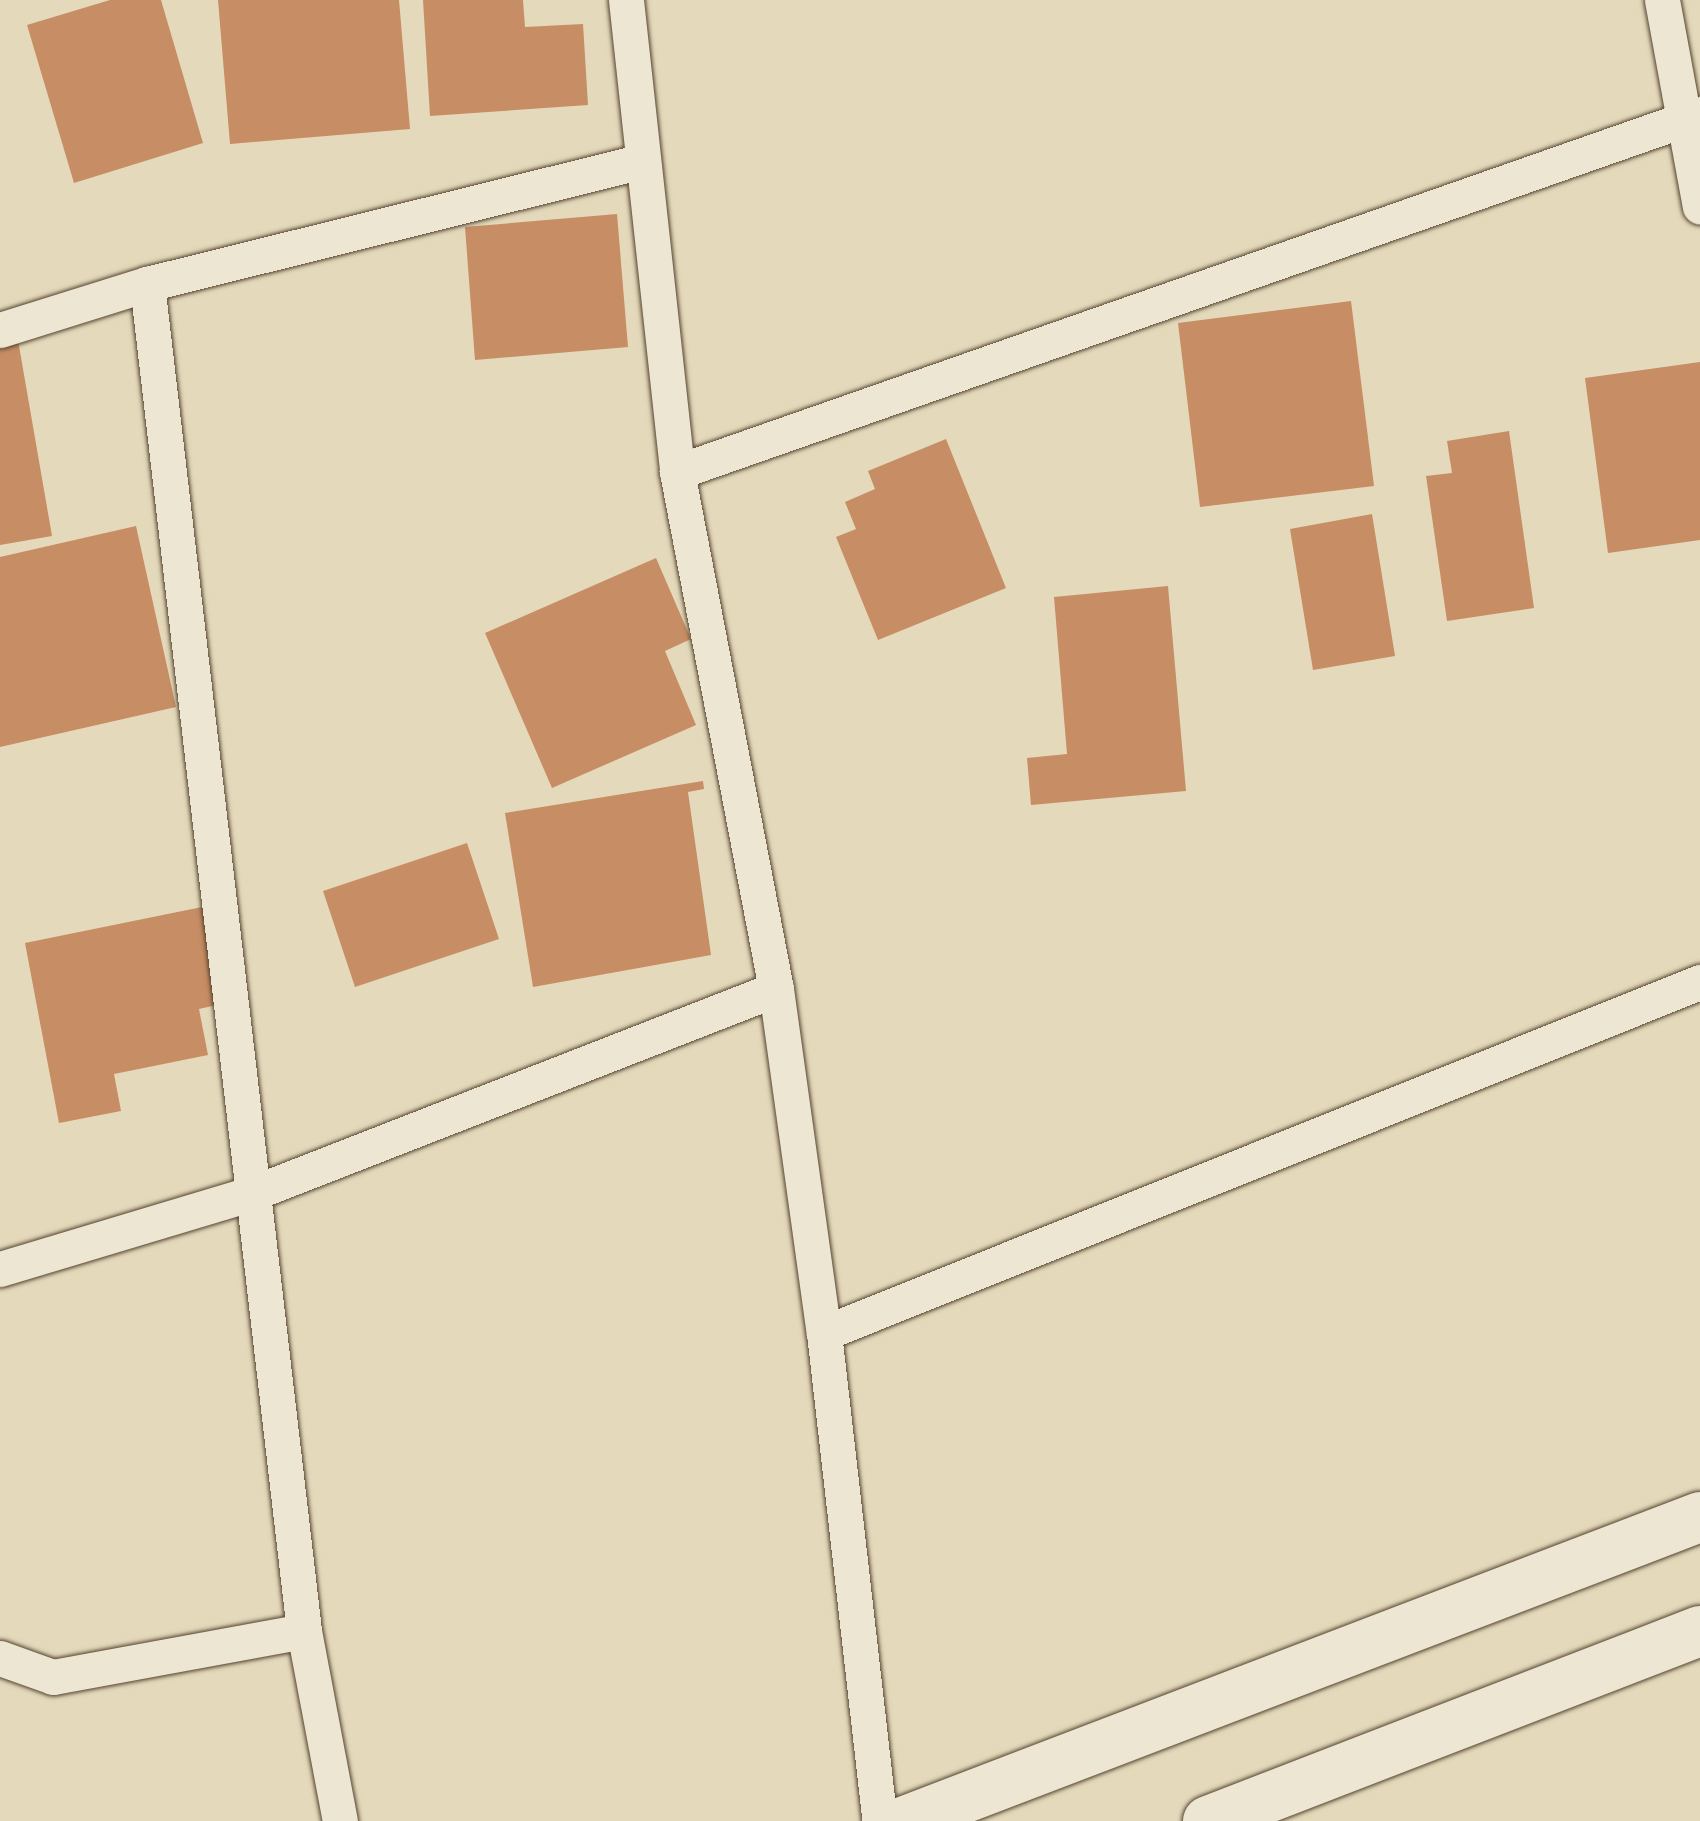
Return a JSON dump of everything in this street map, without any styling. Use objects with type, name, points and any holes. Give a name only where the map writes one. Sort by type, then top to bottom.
[{"type":"main road","points":[[905,1821],[1700,1517]]},
{"type":"main road","points":[[1208,1821],[1700,1631]]},
{"type":"street","points":[[626,0],[677,472],[776,988],[824,1333],[880,1821]]},
{"type":"street","points":[[1662,0],[1691,118],[1700,206]]},
{"type":"street","points":[[677,472],[1691,118]]},
{"type":"street","points":[[0,330],[147,284],[643,161]]},
{"type":"street","points":[[147,284],[304,1631],[340,1821]]},
{"type":"street","points":[[824,1333],[1700,982]]},
{"type":"street","points":[[0,1269],[253,1193],[776,988]]},
{"type":"street","points":[[0,1658],[53,1678],[304,1631]]},
{"type":"building","points":[[110,0],[161,0],[203,143],[74,183],[27,25]]},
{"type":"building","points":[[218,0],[399,0],[410,129],[230,144]]},
{"type":"building","points":[[423,0],[523,0],[525,27],[583,24],[588,105],[430,116]]},
{"type":"building","points":[[617,214],[628,347],[475,360],[465,227]]},
{"type":"building","points":[[1351,301],[1374,486],[1200,507],[1178,323]]},
{"type":"building","points":[[18,340],[52,536],[0,545],[0,344]]},
{"type":"building","points":[[1700,362],[1700,540],[1608,553],[1585,378]]},
{"type":"building","points":[[1509,431],[1534,608],[1447,621],[1426,476],[1452,473],[1447,441]]},
{"type":"building","points":[[946,439],[1006,588],[878,640],[836,537],[856,529],[845,502],[875,489],[868,471]]},
{"type":"building","points":[[1372,514],[1395,656],[1313,670],[1290,529]]},
{"type":"building","points":[[136,526],[176,707],[0,747],[0,557]]},
{"type":"building","points":[[656,558],[691,639],[665,651],[696,725],[552,788],[485,633]]},
{"type":"building","points":[[1168,586],[1186,791],[1031,805],[1027,758],[1067,754],[1054,597]]},
{"type":"building","points":[[703,781],[704,789],[688,792],[711,955],[533,987],[505,813]]},
{"type":"building","points":[[467,843],[499,939],[355,987],[323,891]]},
{"type":"building","points":[[202,907],[221,1004],[199,1009],[208,1055],[114,1074],[121,1111],[59,1123],[25,943]]}]
